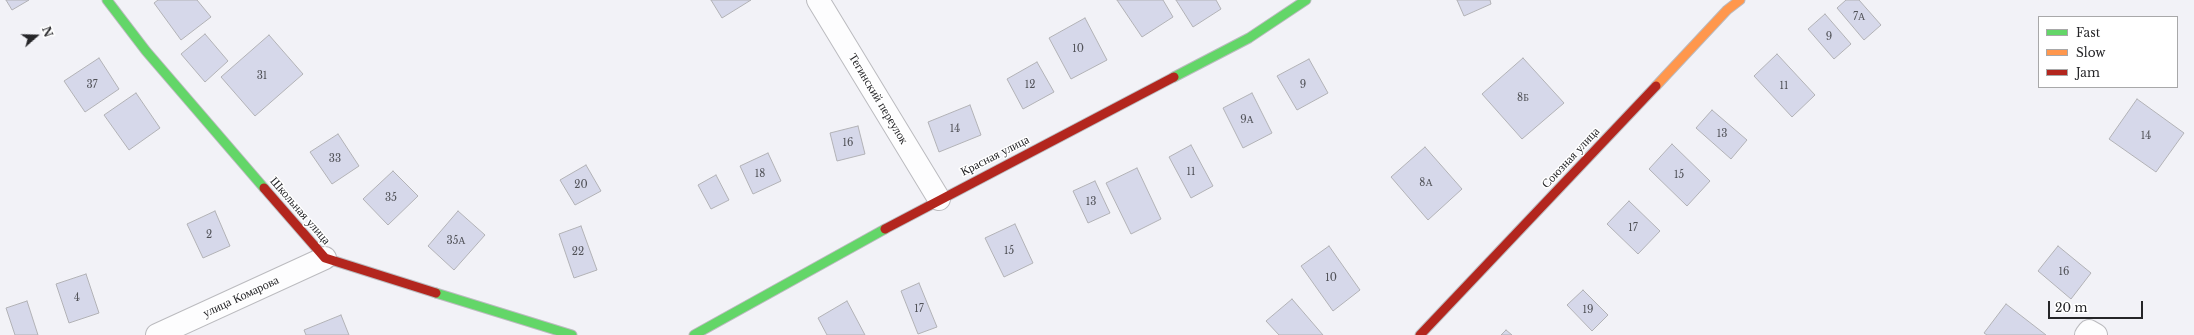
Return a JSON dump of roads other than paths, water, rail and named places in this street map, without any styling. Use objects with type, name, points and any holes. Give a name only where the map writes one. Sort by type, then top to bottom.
[{"type":"street","name":"Школьная улица","points":[[107,0],[146,51],[325,258],[572,335]]},
{"type":"street","name":"Тегинский переулок","points":[[818,0],[939,199]]},
{"type":"street","name":"Красная улица","points":[[694,335],[939,199],[1250,38],[1306,0]]},
{"type":"street","name":"Союзная улица","points":[[1420,335],[1727,10],[1740,0]]},
{"type":"street","name":"улица Комарова","points":[[157,335],[325,258]]},
{"type":"street","points":[[2086,335],[2089,331],[2096,335]]}]
